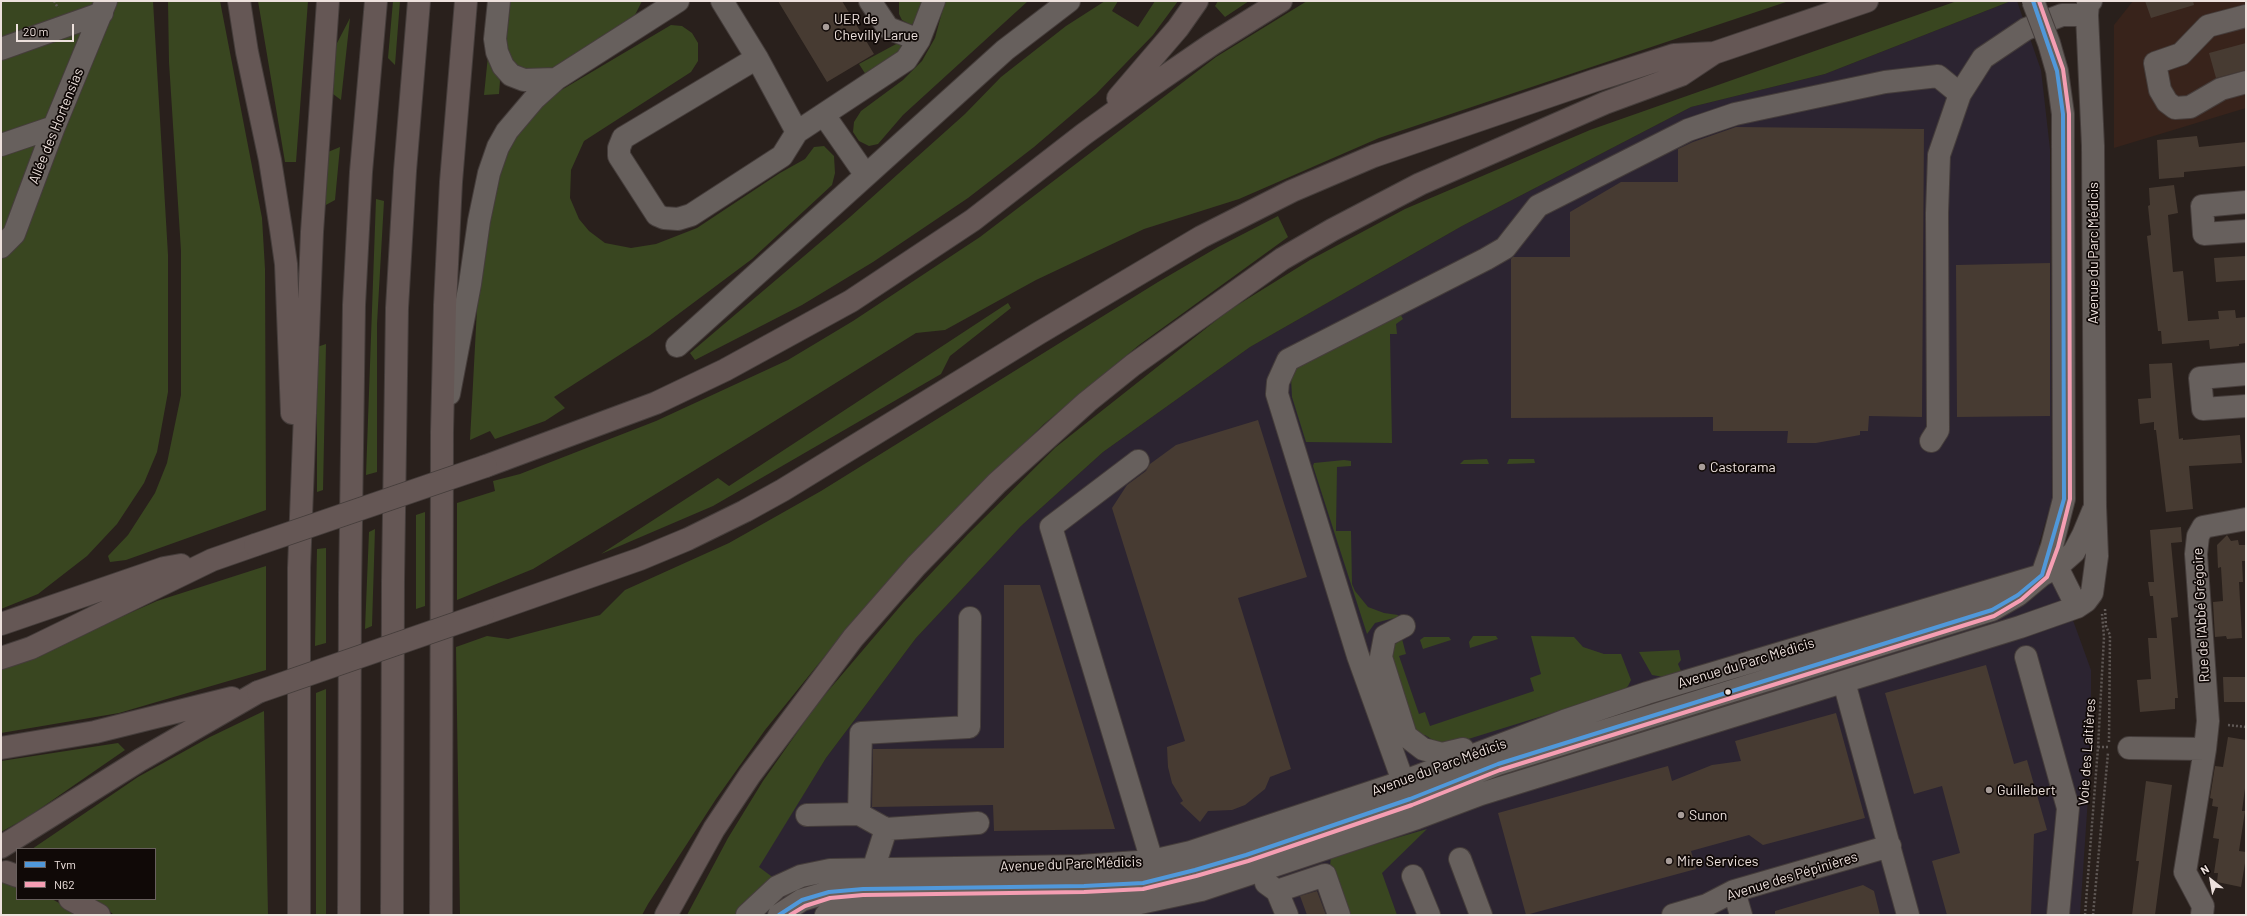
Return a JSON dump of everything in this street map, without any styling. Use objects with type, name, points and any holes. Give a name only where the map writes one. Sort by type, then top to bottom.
[{"type":"highway","points":[[239,1],[247,52],[278,200],[286,264],[299,568]]},
{"type":"highway","points":[[298,915],[299,568],[312,232],[328,1]]},
{"type":"highway","points":[[350,915],[350,592],[354,304],[361,172],[376,1]]},
{"type":"highway","points":[[392,915],[393,580],[397,308],[405,171],[419,1]]},
{"type":"highway","points":[[441,915],[442,432],[447,241],[466,1]]},
{"type":"highway","points":[[461,66],[473,1]]},
{"type":"highway","points":[[1084,134],[1178,28],[1197,1]]},
{"type":"highway","points":[[1,658],[31,648],[212,560],[486,466],[656,403],[726,370],[851,301],[967,224],[1084,134],[1206,48],[1281,1]]},
{"type":"highway","points":[[1,748],[95,732],[258,692],[640,559],[688,539],[745,511],[783,490],[1039,333],[1201,237],[1292,191],[1374,156],[1513,108],[1674,55],[1709,53],[1867,1]]},
{"type":"highway","points":[[666,915],[714,829],[750,775],[853,638],[958,521],[1043,441],[1110,384],[1182,328],[1307,244],[1420,184],[1605,103],[1681,75],[1709,53]]},
{"type":"highway","points":[[1,624],[164,568],[212,560]]},
{"type":"highway","points":[[1,847],[140,760],[258,692]]},
{"type":"highway","points":[[72,900],[98,915]]},
{"type":"street","points":[[499,1],[495,39],[497,52],[503,66],[511,75],[524,80],[556,80]]},
{"type":"street","points":[[442,432],[470,284],[479,221],[489,173],[498,147],[511,125],[535,98],[556,80],[678,1]]},
{"type":"street","points":[[722,1],[757,58],[797,132]]},
{"type":"street","points":[[870,1],[888,28],[919,40]]},
{"type":"street","points":[[757,58],[623,138],[618,156],[657,215],[664,218],[678,219],[691,215],[782,156],[797,132],[906,60],[919,40],[934,1]]},
{"type":"street","points":[[678,346],[865,174],[1005,50],[1069,1]]},
{"type":"street","points":[[779,915],[802,900],[828,892],[849,890],[1084,893],[1196,870],[1246,855],[1410,800],[1498,764],[1992,610],[2018,595],[2050,571],[2054,540],[2064,499],[2063,114],[2057,72],[2049,43],[2033,1]]},
{"type":"street","points":[[1,49],[104,7]]},
{"type":"street","name":"Allée des Hortensias","points":[[1,247],[14,234],[54,127],[104,7]]},
{"type":"street","points":[[1931,441],[1938,430],[1937,213],[1939,155],[1960,94],[1983,58],[2026,29],[2062,15],[2089,8]]},
{"type":"street","name":"Avenue du Parc Médicis","points":[[826,915],[837,911],[870,912],[1041,907],[1084,893],[1152,861],[1410,800],[1503,787],[2020,627],[2089,602],[2097,556],[2095,506],[2093,146],[2089,8]]},
{"type":"street","points":[[2246,16],[2208,26],[2182,54],[2155,63],[2160,90],[2167,102],[2175,108],[2190,107],[2221,89],[2246,82]]},
{"type":"street","points":[[1410,800],[1358,656],[1277,394],[1278,382],[1288,360],[1505,248],[1538,206],[1688,130],[1735,114],[1885,82],[1938,76],[1960,94]]},
{"type":"street","points":[[824,115],[865,174]]},
{"type":"street","points":[[1,145],[54,127]]},
{"type":"street","points":[[2246,202],[2202,206],[2204,234],[2246,231]]},
{"type":"street","points":[[2246,374],[2200,378],[2204,409],[2246,406]]},
{"type":"street","points":[[1138,461],[1051,527],[1152,861]]},
{"type":"street","name":"Avenue du Parc Médicis","points":[[747,915],[777,887],[801,876],[830,870],[873,870],[1084,893],[1140,902],[1201,890],[1253,873],[1410,800],[1564,720],[1666,687],[2050,571],[2074,552],[2095,506]]},
{"type":"street","name":"Rue de l'Abbé Grégoire","points":[[2202,915],[2203,906],[2185,872],[2205,749],[2208,721],[2196,554],[2198,536],[2203,527],[2246,519]]},
{"type":"street","points":[[2050,571],[2089,602]]},
{"type":"street","points":[[859,814],[862,733],[969,727],[970,618]]},
{"type":"street","points":[[1404,626],[1385,636],[1382,657],[1406,736],[1423,749],[1442,754],[1564,720]]},
{"type":"street","points":[[2026,657],[2068,808],[2058,915]]},
{"type":"street","points":[[1844,682],[1908,915]]},
{"type":"street","points":[[2129,748],[2205,749]]},
{"type":"street","points":[[807,815],[859,814],[886,829],[978,823]]},
{"type":"street","points":[[873,870],[886,829]]},
{"type":"street","name":"Avenue des Pépinières","points":[[1673,915],[1707,905],[1734,891],[1890,846]]},
{"type":"street","points":[[1460,860],[1481,915]]},
{"type":"street","points":[[1253,873],[1277,891],[1287,915]]},
{"type":"street","points":[[1277,891],[1325,875],[1339,915]]},
{"type":"street","points":[[1413,876],[1429,915]]},
{"type":"street","points":[[1734,891],[1741,915]]},
{"type":"path","name":"Voie des Laitières","points":[[2085,915],[2104,637],[2102,611],[2089,602]]},
{"type":"path","points":[[2089,602],[2105,609],[2106,626],[2110,635],[2109,746],[2093,915]]},
{"type":"shaded area","points":[[2011,1],[2017,1],[2041,70],[2050,149],[2052,500],[2039,544],[2074,623],[2091,670],[2091,754],[2080,915],[746,915],[743,891],[826,758],[916,638],[1021,526],[1103,452],[1250,347],[1462,226],[1691,107],[1825,74]]},
{"type":"shaded area","points":[[2133,1],[2246,1],[2246,108],[2114,148],[2114,25]]},
{"type":"green space","points":[[1,1],[153,1],[168,255],[168,392],[157,452],[144,483],[117,524],[87,556],[38,594],[1,609]]},
{"type":"green space","points":[[168,1],[220,1],[262,218],[265,269],[266,510],[126,560],[110,562],[108,556],[128,535],[155,493],[167,463],[181,395],[181,251],[169,62]]},
{"type":"green space","points":[[258,1],[308,1],[296,162],[285,162]]},
{"type":"green space","points":[[393,1],[400,1],[395,65],[388,58]]},
{"type":"green space","points":[[508,1],[642,1],[632,21],[545,73],[520,71],[508,59],[505,37]]},
{"type":"green space","points":[[899,1],[925,1],[921,19],[911,25],[902,20],[899,14]]},
{"type":"green space","points":[[945,1],[1028,1],[903,115],[878,144],[869,146],[859,141],[853,132],[854,122],[861,111],[903,80],[922,61],[935,38]]},
{"type":"green space","points":[[1105,1],[1118,1],[1112,11],[1138,27],[1155,1],[1178,1],[1153,35],[1096,94],[1034,147],[968,198],[873,262],[802,305],[695,360],[690,353],[850,217],[965,114],[1001,77],[1066,26]]},
{"type":"green space","points":[[1218,1],[1249,1],[1225,17],[1215,6]]},
{"type":"green space","points":[[1307,1],[1789,1],[1379,138],[1239,199],[1144,229],[1036,280],[945,330],[916,333],[533,569],[457,600],[457,503],[495,491],[493,481],[520,474],[656,421],[788,360],[853,321],[980,237],[1216,57]]},
{"type":"green space","points":[[1957,1],[2011,1],[1825,74],[1691,107],[1462,226],[1250,347],[1103,452],[1021,526],[916,638],[826,758],[759,867],[775,879],[744,904],[734,915],[687,915],[728,838],[763,781],[817,704],[903,603],[968,534],[1056,447],[1228,311],[1310,260],[1405,209],[1590,130]]},
{"type":"green space","points":[[350,18],[341,100],[333,94],[336,45]]},
{"type":"green space","points":[[671,25],[682,26],[692,33],[698,43],[698,61],[691,72],[584,141],[571,170],[570,198],[579,219],[589,231],[605,243],[631,248],[656,244],[697,228],[780,173],[805,159],[814,147],[824,146],[834,156],[835,173],[832,185],[752,259],[649,336],[554,397],[565,408],[545,421],[495,439],[490,431],[470,440],[480,252],[490,196],[511,138],[553,95]]},
{"type":"green space","points":[[898,43],[903,43],[905,50],[868,78],[859,64]]},
{"type":"green space","points":[[489,46],[500,81],[499,94],[484,95]]},
{"type":"green space","points":[[340,147],[335,200],[324,206],[328,152]]},
{"type":"green space","points":[[376,199],[384,201],[377,324],[377,472],[366,475]]},
{"type":"green space","points":[[1278,216],[1288,237],[1139,345],[1044,424],[909,557],[841,636],[765,730],[716,799],[642,915],[460,915],[456,647],[487,636],[508,639],[600,615],[625,590],[729,543],[821,491],[1158,282],[1218,247]]},
{"type":"green space","points":[[1008,303],[1011,308],[950,356],[941,374],[713,506],[601,554],[718,478],[729,486]]},
{"type":"green space","points":[[1399,312],[1403,319],[1396,324],[1397,334],[1390,334],[1392,443],[1306,442],[1292,397],[1291,378],[1294,371],[1301,363]]},
{"type":"green space","points":[[326,344],[323,490],[317,492],[317,347]]},
{"type":"green space","points":[[1487,459],[1489,464],[1460,464],[1464,460]]},
{"type":"green space","points":[[1509,459],[1534,459],[1535,463],[1507,464]]},
{"type":"green space","points":[[1344,460],[1351,461],[1351,466],[1337,467],[1336,531],[1351,531],[1352,584],[1355,591],[1368,607],[1384,613],[1398,615],[1398,617],[1375,623],[1367,634],[1313,466],[1314,463]]},
{"type":"green space","points":[[425,512],[425,606],[416,609],[416,515]]},
{"type":"green space","points":[[375,529],[372,626],[365,629],[369,532]]},
{"type":"green space","points":[[326,548],[326,643],[315,646],[317,549]]},
{"type":"green space","points":[[266,566],[266,670],[119,713],[1,733],[1,670],[157,601]]},
{"type":"green space","points":[[1473,636],[1496,636],[1498,639],[1470,648],[1469,642]]},
{"type":"green space","points":[[1531,636],[1574,637],[1583,647],[1604,654],[1621,654],[1631,680],[1623,691],[1449,745],[1439,744],[1425,735],[1418,736],[1393,665],[1391,652],[1394,645],[1402,639],[1406,654],[1399,656],[1419,714],[1425,712],[1430,726],[1534,691],[1530,678],[1541,674]]},
{"type":"green space","points":[[1424,637],[1449,637],[1451,640],[1423,649],[1420,640]]},
{"type":"green space","points":[[1679,650],[1681,660],[1678,664],[1681,671],[1664,677],[1652,675],[1639,652]]},
{"type":"green space","points":[[326,689],[326,915],[316,915],[316,693]]},
{"type":"green space","points":[[264,711],[268,915],[114,915],[96,900],[156,900],[156,848],[33,848],[138,777],[210,737]]},
{"type":"green space","points":[[118,743],[125,750],[28,817],[1,832],[1,761]]},
{"type":"green space","points":[[1427,829],[1382,873],[1397,915],[1347,915],[1330,866],[1331,857]]},
{"type":"green space","points":[[1,876],[16,882],[16,900],[54,900],[80,915],[1,915]]},
{"type":"building","name":"UER de Chevilly Larue","points":[[778,1],[842,1],[874,54],[827,82]]},
{"type":"building","points":[[2145,1],[2193,1],[2194,5],[2151,18]]},
{"type":"building","points":[[2246,43],[2246,70],[2216,78],[2209,53]]},
{"type":"building","points":[[1736,127],[1924,129],[1922,417],[1869,416],[1868,431],[1860,431],[1860,435],[1816,443],[1787,443],[1788,431],[1713,431],[1713,417],[1511,418],[1511,259],[1513,257],[1570,257],[1570,212],[1621,182],[1678,182],[1678,149],[1693,142]]},
{"type":"building","points":[[2197,136],[2199,147],[2246,142],[2246,166],[2184,172],[2184,177],[2159,179],[2157,140]]},
{"type":"building","points":[[2174,185],[2178,213],[2168,215],[2173,272],[2183,271],[2188,321],[2219,319],[2218,311],[2235,310],[2236,318],[2246,317],[2246,343],[2239,344],[2239,346],[2210,349],[2209,340],[2162,344],[2161,331],[2158,331],[2147,236],[2151,235],[2148,206],[2150,205],[2149,188]]},
{"type":"building","points":[[2246,256],[2246,280],[2216,282],[2214,258]]},
{"type":"building","points":[[2050,263],[2050,416],[1957,417],[1956,265]]},
{"type":"building","points":[[2172,363],[2179,439],[2183,438],[2183,440],[2240,435],[2242,463],[2189,466],[2193,509],[2166,512],[2156,430],[2154,430],[2154,422],[2140,424],[2138,399],[2151,398],[2149,364]]},
{"type":"building","points":[[1258,420],[1307,577],[1238,598],[1291,769],[1270,777],[1265,789],[1245,805],[1232,810],[1208,811],[1200,822],[1180,803],[1183,801],[1172,783],[1168,767],[1167,747],[1185,741],[1112,508],[1127,485],[1146,471],[1150,464],[1176,445]]},
{"type":"building","points":[[2181,527],[2182,542],[2171,543],[2178,617],[2171,618],[2178,698],[2175,698],[2175,709],[2140,712],[2137,680],[2151,679],[2148,638],[2157,638],[2153,596],[2150,596],[2148,582],[2154,582],[2150,530]]},
{"type":"building","points":[[2227,535],[2231,541],[2238,540],[2239,545],[2246,545],[2246,561],[2242,561],[2243,582],[2239,582],[2242,638],[2227,639],[2226,636],[2215,637],[2213,602],[2223,601],[2221,567],[2218,568],[2217,545]]},
{"type":"building","points":[[1004,585],[1040,585],[1115,829],[994,831],[993,805],[872,807],[873,749],[1004,748]]},
{"type":"building","name":"Guillebert","points":[[1986,665],[2014,764],[2027,760],[2047,830],[2034,834],[2031,915],[1947,915],[1932,861],[1960,853],[1942,786],[1914,794],[1885,693]]},
{"type":"building","points":[[2223,677],[2246,677],[2246,702],[2224,702]]},
{"type":"building","name":"Sunon","points":[[1836,713],[1865,818],[1763,845],[1749,835],[1691,851],[1696,869],[1526,915],[1498,813],[1668,766],[1672,781],[1712,765],[1741,761],[1735,741]]},
{"type":"building","points":[[2228,737],[2246,740],[2246,781],[2242,811],[2245,811],[2239,851],[2246,852],[2246,857],[2241,887],[2217,882],[2218,873],[2214,873],[2219,839],[2213,838],[2218,807],[2212,806],[2213,799],[2210,798],[2215,766],[2223,767]]},
{"type":"building","points":[[2146,781],[2172,785],[2155,915],[2132,915],[2139,861],[2136,861]]},
{"type":"building","points":[[1863,885],[1874,891],[1880,915],[1775,915],[1775,911]]},
{"type":"building","points":[[1317,891],[1326,915],[1307,915],[1300,896]]},
{"type":"transit line","name":"Tvm","points":[[779,915],[802,900],[829,892],[863,889],[1084,886],[1143,883],[1195,870],[1246,855],[1410,799],[1498,764],[1992,610],[2018,595],[2042,575],[2064,499],[2063,114],[2057,71],[2033,1]]},
{"type":"transit line","name":"N62","points":[[790,915],[805,906],[830,898],[863,895],[1084,892],[1143,889],[1196,876],[1248,861],[1412,805],[1500,770],[1994,616],[2021,600],[2047,577],[2058,547],[2070,499],[2069,114],[2063,69],[2039,1]]},
{"type":"place","name":"UER de Chevilly Larue","points":[[826,27]]},
{"type":"place","name":"Castorama","points":[[1702,467]]},
{"type":"place","name":"Guillebert","points":[[1989,790]]},
{"type":"place","name":"Sunon","points":[[1681,815]]},
{"type":"place","name":"Mire Services","points":[[1669,861]]}]
